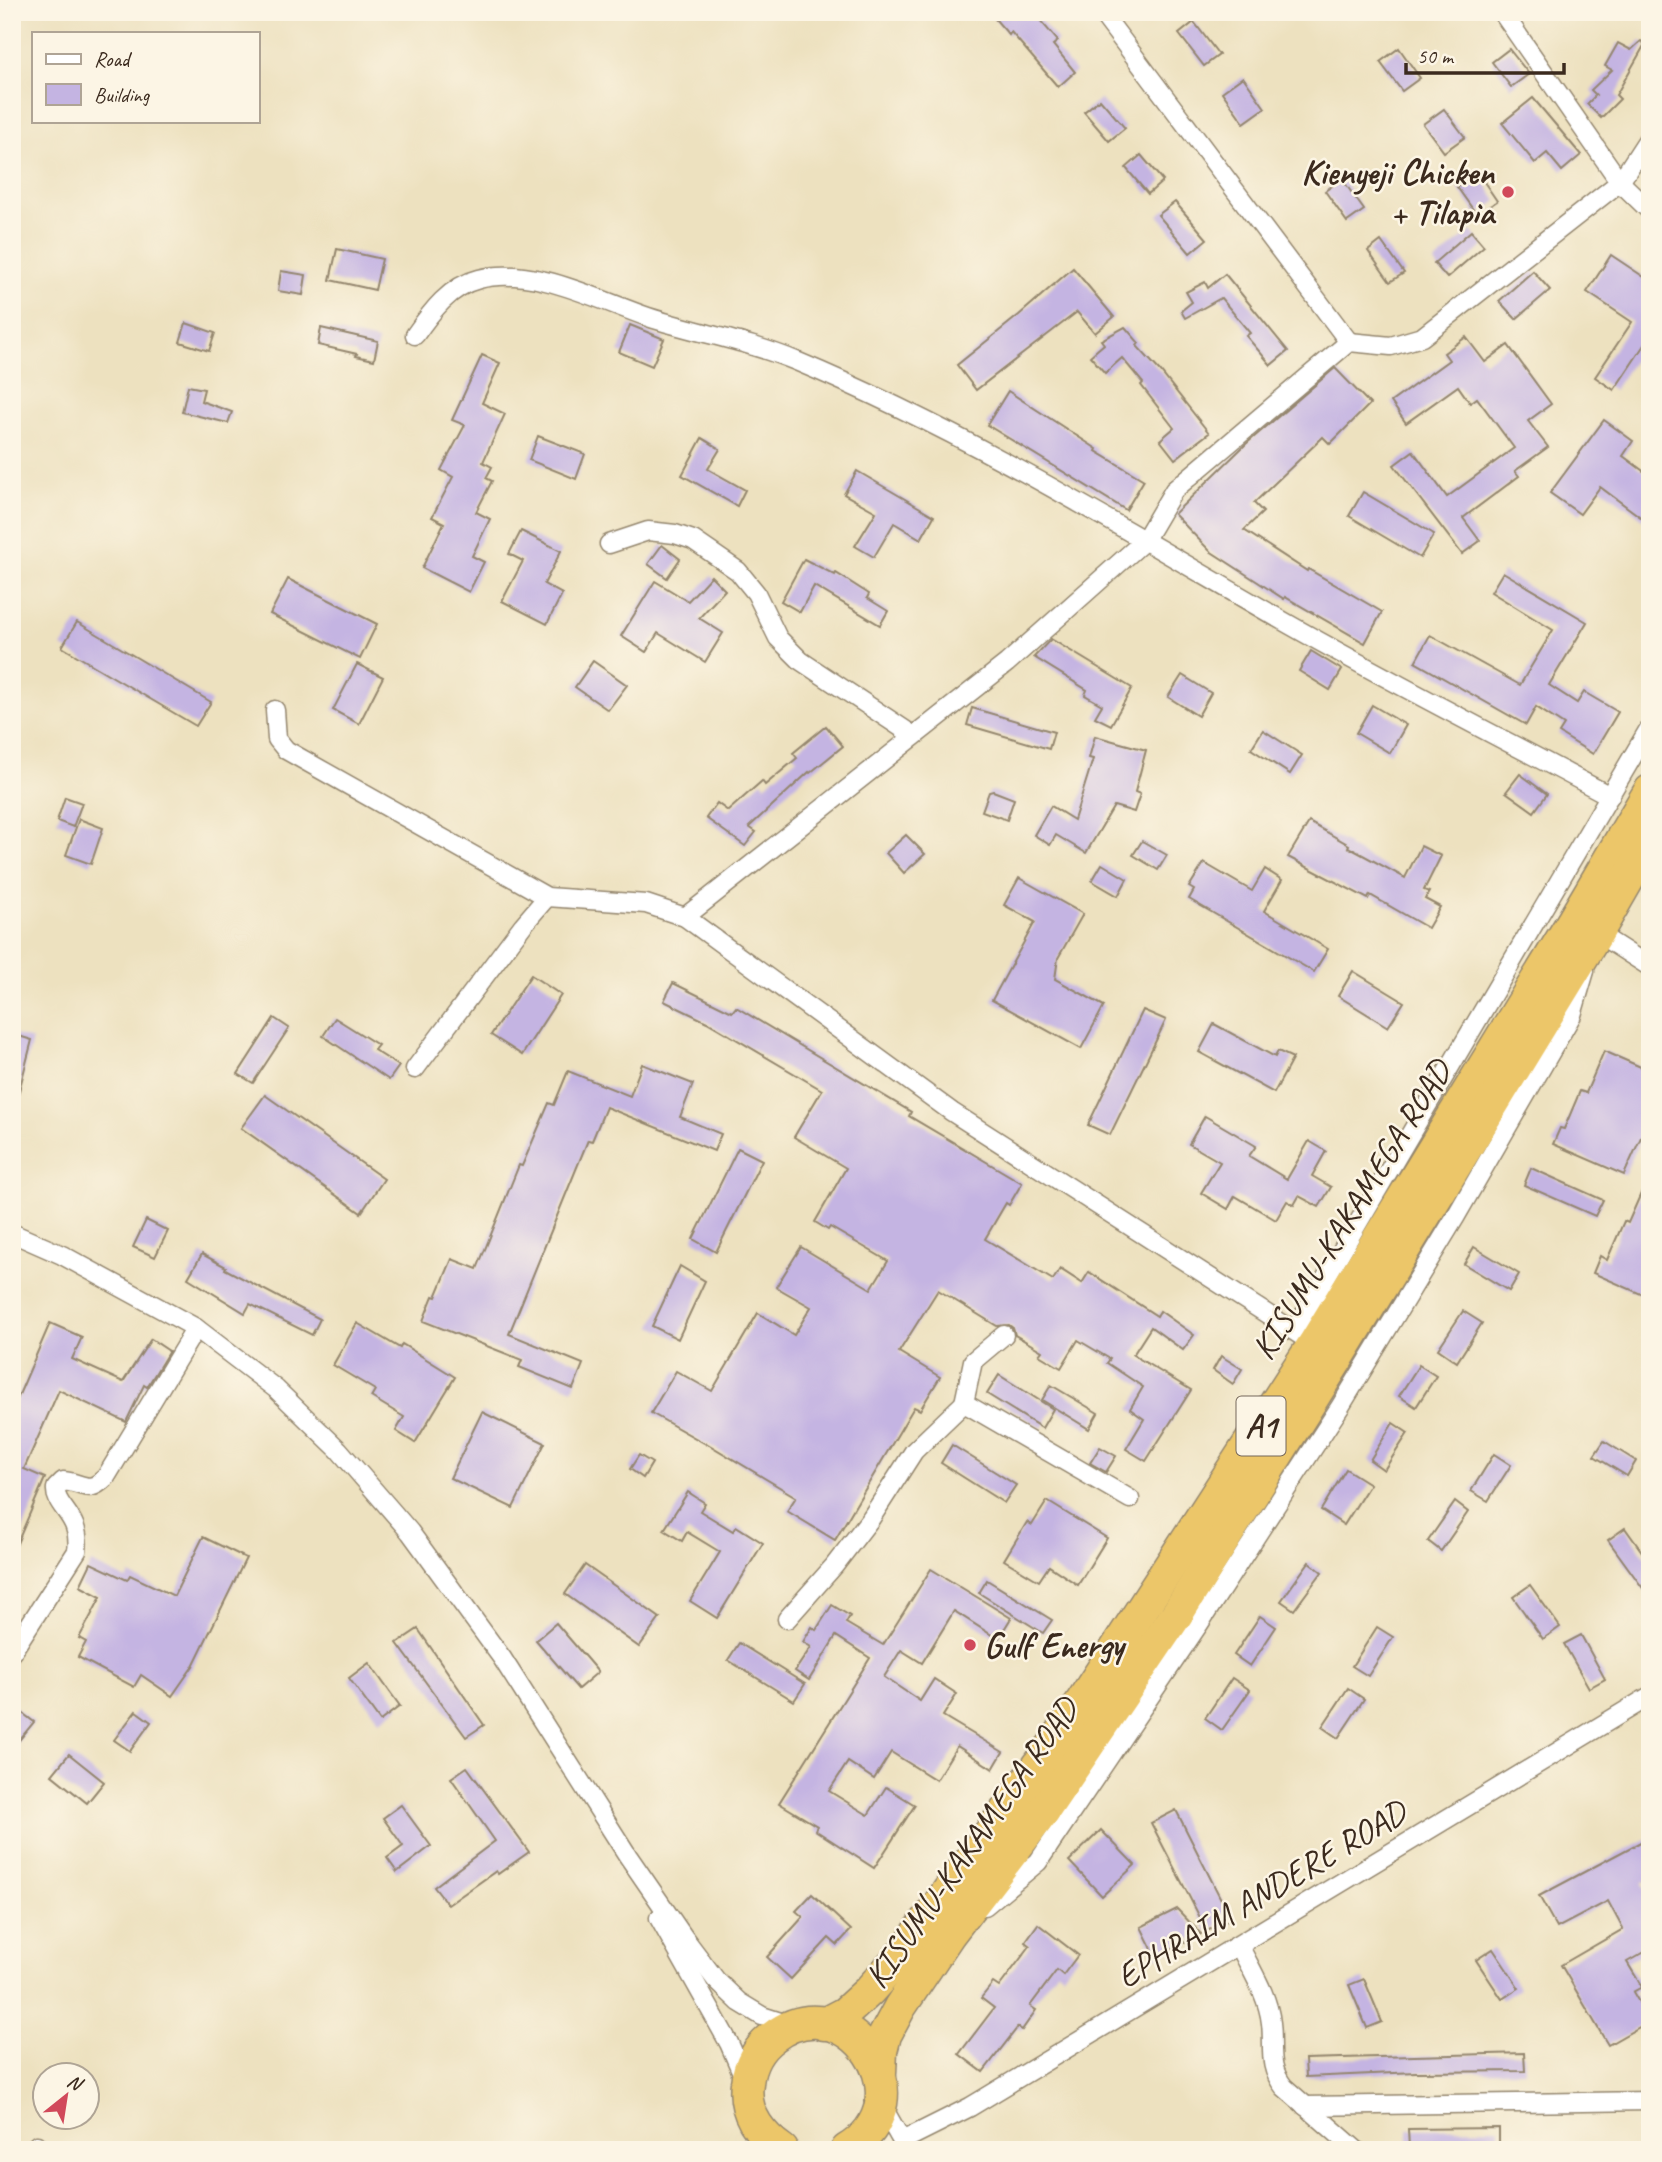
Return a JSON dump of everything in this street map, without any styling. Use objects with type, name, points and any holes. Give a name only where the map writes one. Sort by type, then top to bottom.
[{"type":"highway","name":"KISUMU-KAKAMEGA ROAD","points":[[824,2024],[853,2006],[906,1950],[1057,1740],[1305,1337],[1573,921],[1650,791]]},
{"type":"highway","name":"KISUMU-KAKAMEGA ROAD","points":[[881,2105],[881,2051],[885,2035],[900,2007],[949,1934],[1044,1812],[1177,1614],[1338,1359],[1650,841]]},
{"type":"highway","points":[[745,2150],[750,2141],[750,2069],[761,2049],[779,2033],[808,2023],[824,2024],[853,2035],[874,2059],[880,2073]]},
{"type":"highway","points":[[749,2100],[769,2141],[782,2150]]},
{"type":"highway","points":[[847,2150],[868,2133],[881,2105]]},
{"type":"street","points":[[1101,12],[1349,342]]},
{"type":"street","points":[[1502,12],[1620,182],[1650,211]]},
{"type":"street","points":[[685,916],[1007,663],[1144,541],[1174,490],[1349,342],[1391,346],[1422,337],[1620,182],[1650,136]]},
{"type":"street","points":[[415,335],[444,299],[479,279],[504,276],[552,282],[649,317],[754,345],[937,425],[1307,634],[1609,796]]},
{"type":"street","points":[[609,544],[648,531],[675,534],[693,540],[738,571],[756,593],[778,638],[801,661],[914,736]]},
{"type":"street","points":[[275,710],[277,739],[286,750],[547,897],[646,904],[685,916],[952,1112],[1305,1337],[1650,727]]},
{"type":"street","points":[[415,1069],[547,897]]},
{"type":"street","points":[[1597,933],[1650,967]]},
{"type":"street","points":[[12,1233],[62,1255],[196,1328],[275,1389],[339,1450],[410,1532],[502,1658],[628,1856],[716,1980],[739,2003],[762,2016],[793,2026]]},
{"type":"street","points":[[12,1652],[76,1551],[79,1538],[76,1526],[56,1495],[56,1488],[62,1481],[90,1488],[106,1477],[196,1328]]},
{"type":"street","points":[[787,1619],[871,1518],[914,1451],[964,1403],[973,1361],[1004,1335]]},
{"type":"street","points":[[964,1403],[1130,1499]]},
{"type":"street","name":"EPHRAIM ANDERE ROAD","points":[[905,2146],[1650,1696]]},
{"type":"street","points":[[628,1856],[666,1931],[729,2043],[749,2100]]},
{"type":"street","points":[[1239,1945],[1266,2004],[1271,2022],[1270,2050],[1275,2075],[1356,2150]]},
{"type":"street","points":[[1306,2106],[1650,2101]]},
{"type":"street","points":[[881,2105],[905,2146]]},
{"type":"building","points":[[989,12],[1033,12],[1058,41],[1053,45],[1075,72],[1058,87],[1011,32],[1009,35]]},
{"type":"building","points":[[1194,22],[1219,55],[1204,66],[1179,34]]},
{"type":"building","points":[[1641,41],[1645,44],[1616,95],[1620,99],[1601,118],[1587,104],[1596,95],[1591,90],[1612,70],[1605,66],[1618,43],[1631,50]]},
{"type":"building","points":[[1399,48],[1420,78],[1402,91],[1380,62]]},
{"type":"building","points":[[1509,49],[1529,74],[1511,87],[1492,62]]},
{"type":"building","points":[[1243,77],[1265,108],[1244,123],[1222,92]]},
{"type":"building","points":[[1533,98],[1581,155],[1562,171],[1547,153],[1535,163],[1502,123]]},
{"type":"building","points":[[1100,99],[1125,128],[1109,141],[1084,112]]},
{"type":"building","points":[[1444,109],[1465,137],[1444,152],[1423,124]]},
{"type":"building","points":[[1141,155],[1163,181],[1148,194],[1126,168]]},
{"type":"building","points":[[1478,173],[1497,201],[1477,215],[1457,187]]},
{"type":"building","points":[[1342,179],[1364,210],[1347,222],[1325,191]]},
{"type":"building","points":[[1175,202],[1207,239],[1190,253],[1158,215]]},
{"type":"building","points":[[1471,231],[1484,246],[1447,278],[1434,263]]},
{"type":"building","points":[[1381,241],[1404,273],[1390,282],[1368,251]]},
{"type":"building","points":[[337,249],[382,259],[375,290],[330,280]]},
{"type":"building","points":[[1611,255],[1650,281],[1650,336],[1614,390],[1595,377],[1632,322],[1587,292]]},
{"type":"building","points":[[1073,268],[1114,317],[1095,333],[1077,312],[976,390],[957,365]]},
{"type":"building","points":[[281,271],[306,275],[303,295],[278,291]]},
{"type":"building","points":[[1533,271],[1550,290],[1516,319],[1499,301]]},
{"type":"building","points":[[1225,274],[1288,351],[1271,365],[1246,336],[1250,333],[1221,298],[1185,318],[1181,311],[1192,302],[1186,292],[1205,282],[1208,288]]},
{"type":"building","points":[[186,323],[215,333],[209,351],[180,342]]},
{"type":"building","points":[[630,325],[664,339],[652,366],[619,352]]},
{"type":"building","points":[[1125,327],[1139,343],[1137,346],[1209,433],[1175,459],[1160,440],[1174,428],[1141,385],[1143,383],[1122,358],[1105,373],[1090,356],[1104,344],[1101,340]]},
{"type":"building","points":[[321,328],[378,341],[374,360],[318,345]]},
{"type":"building","points":[[1466,337],[1485,362],[1508,345],[1551,404],[1528,421],[1548,447],[1515,471],[1519,476],[1463,518],[1480,541],[1462,554],[1394,465],[1413,451],[1447,497],[1514,448],[1477,398],[1470,403],[1458,386],[1406,423],[1391,402],[1449,360],[1444,353]]},
{"type":"building","points":[[482,355],[500,363],[482,403],[505,414],[483,462],[492,467],[486,478],[492,481],[476,512],[490,519],[472,556],[484,562],[469,592],[422,568],[444,523],[432,517],[453,477],[441,470],[465,425],[452,420]]},
{"type":"building","points":[[1335,368],[1370,404],[1330,444],[1323,437],[1254,503],[1263,512],[1244,530],[1307,571],[1308,569],[1382,612],[1365,643],[1285,597],[1284,599],[1210,551],[1174,514],[1246,444]]},
{"type":"building","points":[[188,386],[204,389],[201,401],[232,412],[228,423],[182,412]]},
{"type":"building","points":[[1008,391],[1144,480],[1126,510],[987,425]]},
{"type":"building","points":[[1604,420],[1633,441],[1623,456],[1650,476],[1650,524],[1600,487],[1580,514],[1550,493]]},
{"type":"building","points":[[538,436],[585,454],[576,479],[529,460]]},
{"type":"building","points":[[702,438],[720,449],[708,469],[745,490],[737,506],[682,475]]},
{"type":"building","points":[[857,471],[934,516],[921,539],[894,523],[874,557],[855,546],[876,512],[844,494]]},
{"type":"building","points":[[1363,492],[1434,534],[1420,558],[1349,516]]},
{"type":"building","points":[[521,531],[561,551],[544,584],[562,594],[547,624],[502,601],[523,561],[509,554]]},
{"type":"building","points":[[662,545],[680,559],[667,578],[648,564]]},
{"type":"building","points":[[804,559],[835,575],[836,573],[869,594],[867,598],[888,611],[880,625],[814,586],[800,612],[781,601]]},
{"type":"building","points":[[1503,572],[1587,622],[1549,685],[1577,703],[1584,692],[1618,712],[1593,754],[1559,733],[1564,725],[1536,707],[1526,725],[1415,662],[1430,635],[1520,685],[1553,630],[1491,592]]},
{"type":"building","points":[[711,576],[725,590],[699,618],[723,633],[705,662],[658,633],[646,652],[621,636],[655,581],[688,601]]},
{"type":"building","points":[[288,579],[377,624],[360,659],[270,614]]},
{"type":"building","points":[[77,622],[211,702],[196,726],[62,647]]},
{"type":"building","points":[[1051,639],[1132,688],[1111,725],[1095,717],[1102,705],[1085,695],[1087,690],[1034,657]]},
{"type":"building","points":[[1311,651],[1342,670],[1330,690],[1299,671]]},
{"type":"building","points":[[593,661],[627,685],[608,710],[575,687]]},
{"type":"building","points":[[357,664],[383,677],[359,724],[333,710]]},
{"type":"building","points":[[1182,675],[1211,693],[1198,716],[1168,697]]},
{"type":"building","points":[[1372,705],[1406,725],[1390,753],[1356,733]]},
{"type":"building","points":[[972,708],[1054,732],[1049,749],[967,725]]},
{"type":"building","points":[[826,726],[843,746],[809,772],[749,827],[756,832],[745,846],[706,818],[717,803],[728,811],[762,781],[765,785],[797,758],[793,753]]},
{"type":"building","points":[[1263,730],[1302,755],[1290,774],[1251,749]]},
{"type":"building","points":[[1095,736],[1146,750],[1135,792],[1140,794],[1134,812],[1114,806],[1086,853],[1056,835],[1050,845],[1034,835],[1051,806],[1074,820],[1093,759],[1089,758]]},
{"type":"building","points":[[1520,774],[1547,794],[1534,812],[1506,792]]},
{"type":"building","points":[[989,792],[1014,799],[1007,820],[982,811]]},
{"type":"building","points":[[65,797],[82,803],[73,827],[57,821]]},
{"type":"building","points":[[79,819],[103,828],[91,864],[66,855]]},
{"type":"building","points":[[1309,822],[1405,878],[1421,846],[1441,856],[1424,890],[1429,892],[1425,899],[1440,907],[1428,928],[1370,895],[1368,899],[1288,857]]},
{"type":"building","points":[[906,835],[925,854],[904,873],[886,853]]},
{"type":"building","points":[[1142,841],[1167,855],[1158,870],[1133,855]]},
{"type":"building","points":[[1204,863],[1252,891],[1265,869],[1282,880],[1264,911],[1328,949],[1314,972],[1189,899],[1194,890],[1189,887]]},
{"type":"building","points":[[1102,864],[1127,879],[1118,896],[1092,881]]},
{"type":"building","points":[[1019,878],[1083,914],[1058,958],[1055,979],[1104,1006],[1081,1049],[992,1000],[1035,922],[1004,905]]},
{"type":"building","points":[[1353,971],[1404,1002],[1388,1027],[1338,996]]},
{"type":"building","points":[[531,975],[561,995],[522,1055],[491,1035]]},
{"type":"building","points":[[673,983],[732,1012],[736,1007],[911,1112],[909,1116],[1022,1183],[1009,1205],[1006,1203],[985,1239],[1053,1280],[1060,1269],[1082,1283],[1089,1272],[1157,1316],[1160,1311],[1194,1335],[1183,1350],[1151,1327],[1133,1355],[1191,1390],[1146,1461],[1126,1449],[1144,1419],[1130,1409],[1143,1387],[1107,1363],[1110,1359],[1078,1340],[1061,1368],[1039,1355],[1042,1351],[1015,1335],[1009,1325],[997,1326],[938,1290],[899,1352],[940,1377],[920,1410],[914,1407],[835,1540],[787,1511],[796,1497],[651,1413],[676,1371],[712,1391],[758,1313],[794,1335],[811,1307],[776,1287],[801,1247],[871,1289],[888,1261],[830,1227],[828,1230],[815,1222],[846,1168],[794,1137],[822,1090],[707,1022],[664,1001]]},
{"type":"building","points":[[1143,1010],[1166,1020],[1110,1135],[1088,1125]]},
{"type":"building","points":[[274,1018],[289,1028],[253,1083],[238,1074]]},
{"type":"building","points":[[335,1018],[378,1045],[374,1050],[399,1066],[389,1080],[323,1036]]},
{"type":"building","points":[[1214,1024],[1275,1057],[1278,1051],[1293,1058],[1274,1093],[1199,1052]]},
{"type":"building","points":[[12,1034],[32,1040],[18,1095],[12,1094]]},
{"type":"building","points":[[1604,1051],[1650,1071],[1650,1129],[1645,1139],[1641,1137],[1624,1175],[1553,1144],[1560,1128],[1564,1129],[1580,1091],[1586,1093]]},
{"type":"building","points":[[642,1064],[693,1084],[680,1117],[721,1134],[714,1151],[606,1107],[592,1141],[588,1140],[509,1334],[583,1364],[573,1389],[519,1367],[522,1360],[423,1321],[452,1259],[477,1269],[519,1165],[522,1166],[549,1103],[554,1105],[568,1071],[630,1096]]},
{"type":"building","points":[[265,1095],[384,1179],[361,1213],[241,1128]]},
{"type":"building","points":[[1205,1116],[1256,1146],[1249,1156],[1287,1179],[1309,1141],[1326,1151],[1312,1176],[1331,1187],[1319,1207],[1299,1196],[1294,1205],[1287,1201],[1276,1220],[1235,1196],[1228,1209],[1201,1193],[1220,1162],[1189,1144]]},
{"type":"building","points":[[738,1148],[762,1160],[716,1252],[693,1239]]},
{"type":"building","points":[[1531,1168],[1603,1200],[1595,1216],[1524,1185]]},
{"type":"building","points":[[1650,1173],[1650,1298],[1593,1273],[1600,1256],[1607,1260],[1624,1221],[1628,1223]]},
{"type":"building","points":[[146,1220],[168,1231],[155,1257],[133,1247]]},
{"type":"building","points":[[1474,1247],[1519,1274],[1509,1291],[1464,1264]]},
{"type":"building","points":[[202,1254],[320,1319],[312,1335],[250,1304],[245,1313],[188,1278]]},
{"type":"building","points":[[680,1266],[705,1281],[678,1339],[652,1326]]},
{"type":"building","points":[[1463,1311],[1482,1323],[1457,1362],[1438,1349]]},
{"type":"building","points":[[50,1323],[82,1337],[72,1359],[123,1382],[151,1339],[169,1351],[147,1387],[144,1385],[126,1422],[59,1390],[24,1469],[45,1478],[12,1555],[12,1411]]},
{"type":"building","points":[[357,1323],[400,1348],[402,1344],[455,1377],[415,1443],[396,1431],[404,1417],[371,1397],[375,1390],[333,1365]]},
{"type":"building","points":[[1221,1356],[1242,1369],[1233,1384],[1213,1370]]},
{"type":"building","points":[[1419,1365],[1436,1376],[1416,1407],[1399,1396]]},
{"type":"building","points":[[999,1375],[1053,1409],[1042,1428],[987,1394]]},
{"type":"building","points":[[1051,1385],[1098,1413],[1089,1429],[1042,1400]]},
{"type":"building","points":[[482,1412],[545,1443],[513,1508],[450,1478]]},
{"type":"building","points":[[1393,1423],[1408,1433],[1384,1470],[1370,1460]]},
{"type":"building","points":[[1604,1441],[1636,1461],[1627,1476],[1594,1456]]},
{"type":"building","points":[[952,1445],[1016,1485],[1004,1503],[941,1463]]},
{"type":"building","points":[[1100,1447],[1116,1456],[1106,1472],[1090,1463]]},
{"type":"building","points":[[1494,1454],[1511,1465],[1488,1501],[1471,1491]]},
{"type":"building","points":[[639,1455],[652,1463],[643,1478],[630,1469]]},
{"type":"building","points":[[1346,1469],[1370,1484],[1344,1525],[1321,1510]]},
{"type":"building","points":[[688,1492],[705,1503],[700,1511],[733,1531],[736,1526],[763,1543],[717,1618],[690,1601],[720,1552],[687,1532],[682,1541],[664,1530]]},
{"type":"building","points":[[1047,1501],[1107,1538],[1078,1585],[1049,1566],[1039,1581],[1004,1560],[1027,1522],[1032,1525]]},
{"type":"building","points":[[1455,1502],[1468,1512],[1441,1551],[1428,1541]]},
{"type":"building","points":[[1625,1528],[1650,1563],[1650,1598],[1608,1540]]},
{"type":"building","points":[[203,1537],[246,1558],[193,1666],[172,1696],[141,1675],[134,1687],[78,1657],[86,1642],[79,1638],[101,1597],[80,1586],[91,1563],[127,1580],[130,1575],[174,1596]]},
{"type":"building","points":[[1309,1562],[1322,1572],[1294,1610],[1281,1601]]},
{"type":"building","points":[[585,1565],[660,1618],[639,1647],[565,1594]]},
{"type":"building","points":[[931,1569],[1011,1618],[998,1639],[954,1611],[922,1663],[901,1650],[884,1677],[920,1701],[934,1679],[957,1694],[943,1716],[1003,1752],[993,1769],[957,1746],[936,1780],[891,1752],[874,1779],[848,1762],[829,1791],[868,1815],[886,1787],[915,1805],[874,1868],[815,1830],[817,1826],[779,1803],[870,1658],[836,1636],[809,1680],[795,1671],[811,1647],[803,1642],[812,1627],[816,1630],[832,1605],[850,1616],[846,1623],[883,1645]]},
{"type":"building","points":[[987,1580],[1052,1620],[1043,1633],[979,1593]]},
{"type":"building","points":[[1530,1585],[1560,1627],[1543,1639],[1513,1597]]},
{"type":"building","points":[[1260,1616],[1276,1627],[1250,1666],[1234,1655]]},
{"type":"building","points":[[556,1623],[598,1672],[578,1689],[536,1640]]},
{"type":"building","points":[[1377,1627],[1393,1637],[1368,1676],[1352,1666]]},
{"type":"building","points":[[418,1629],[484,1725],[466,1737],[397,1643]]},
{"type":"building","points":[[1581,1635],[1605,1679],[1589,1688],[1564,1644]]},
{"type":"building","points":[[739,1643],[805,1684],[794,1701],[728,1660]]},
{"type":"building","points":[[369,1663],[400,1706],[380,1721],[349,1678]]},
{"type":"building","points":[[1232,1678],[1250,1690],[1222,1730],[1205,1718]]},
{"type":"building","points":[[1348,1688],[1364,1699],[1338,1738],[1322,1727]]},
{"type":"building","points":[[12,1705],[34,1722],[12,1749]]},
{"type":"building","points":[[136,1711],[151,1722],[130,1751],[114,1740]]},
{"type":"building","points":[[69,1754],[104,1782],[87,1803],[52,1775]]},
{"type":"building","points":[[467,1767],[529,1852],[498,1874],[496,1871],[448,1905],[434,1887],[495,1841],[451,1778]]},
{"type":"building","points":[[401,1805],[431,1846],[397,1872],[387,1858],[403,1846],[383,1818]]},
{"type":"building","points":[[1176,1810],[1231,1919],[1207,1931],[1151,1823]]},
{"type":"building","points":[[1101,1830],[1135,1865],[1102,1896],[1069,1861]]},
{"type":"building","points":[[1650,1837],[1650,1879],[1642,1883],[1650,1896],[1650,1949],[1627,1962],[1642,1987],[1633,1992],[1650,2021],[1608,2045],[1561,1965],[1623,1929],[1608,1901],[1557,1928],[1539,1896]]},
{"type":"building","points":[[812,1894],[851,1930],[837,1945],[829,1938],[791,1979],[767,1957],[803,1917],[796,1911]]},
{"type":"building","points":[[1177,1909],[1201,1934],[1156,1957],[1141,1927]]},
{"type":"building","points":[[1038,1924],[1078,1955],[1063,1975],[1057,1970],[1030,2006],[1036,2010],[1022,2030],[1018,2027],[983,2072],[959,2054],[994,2008],[981,1998],[993,1983],[999,1987],[1030,1946],[1025,1942]]},
{"type":"building","points":[[1493,1949],[1519,1988],[1502,1999],[1476,1960]]},
{"type":"building","points":[[1364,1979],[1382,2022],[1367,2028],[1349,1985]]},
{"type":"building","points":[[1524,2053],[1525,2071],[1306,2077],[1305,2059]]},
{"type":"building","points":[[1499,2128],[1499,2147],[1409,2148],[1408,2129]]},
{"type":"place","name":"Kienyeji Chicken + Tilapia","points":[[1508,192]]},
{"type":"place","name":"Gulf Energy","points":[[970,1645]]}]
